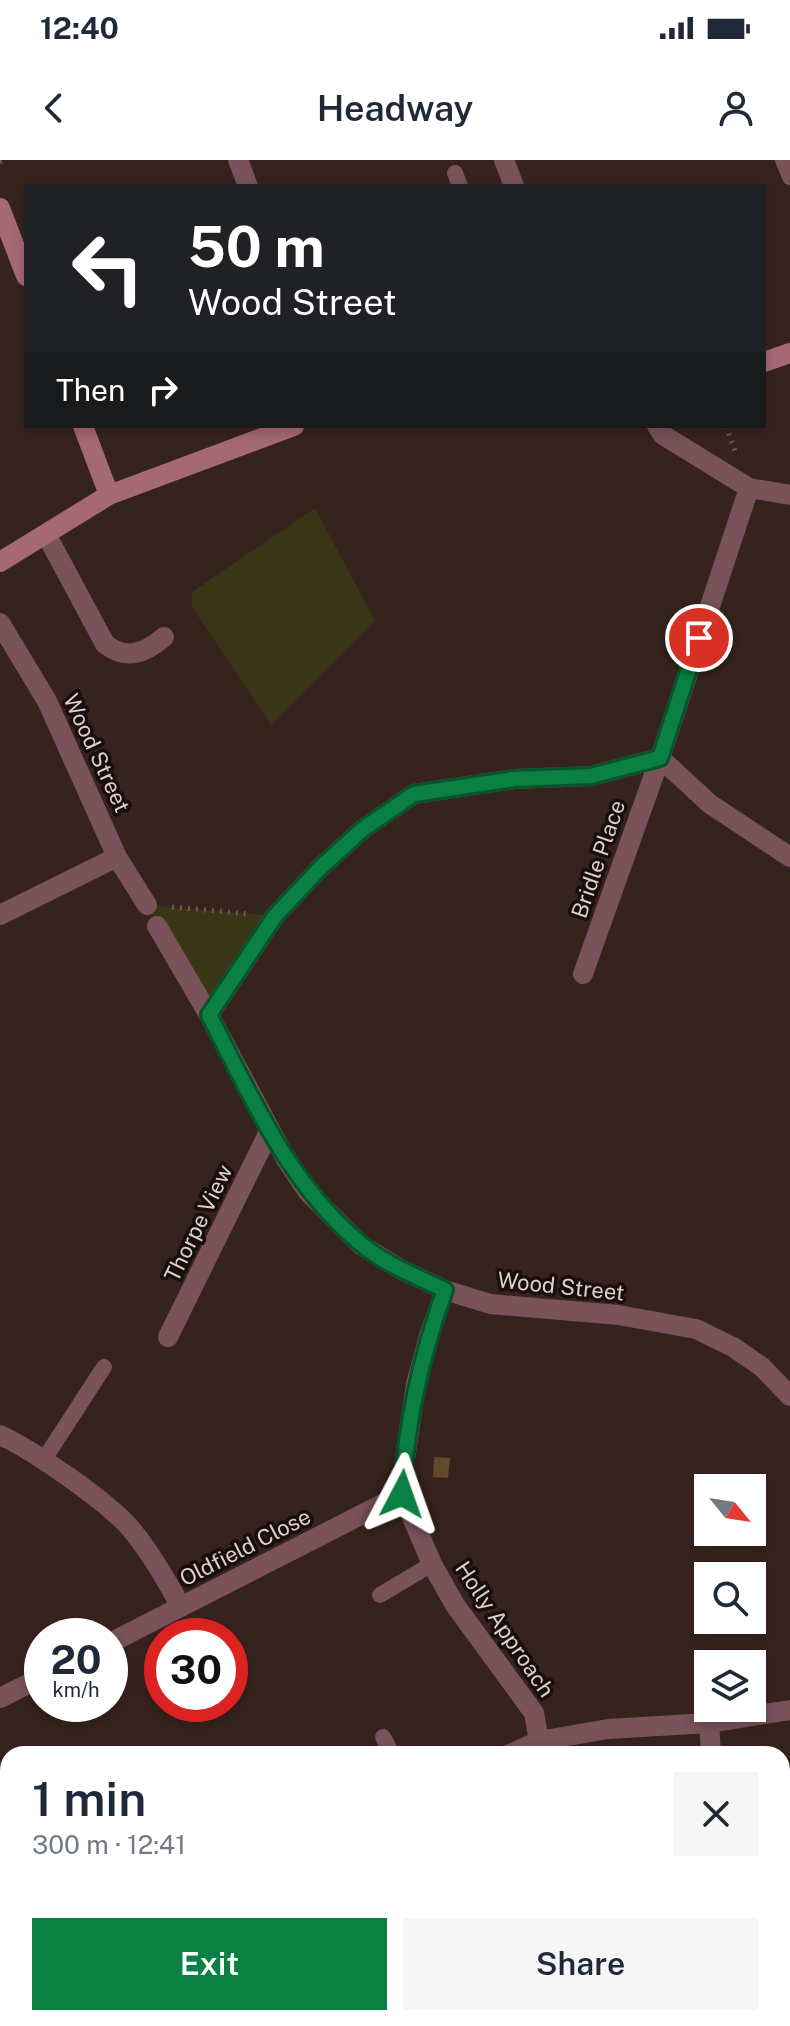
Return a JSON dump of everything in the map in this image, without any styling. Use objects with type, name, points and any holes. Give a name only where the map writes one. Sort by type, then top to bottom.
[{"type":"street","points":[[238,160],[247,184]]},
{"type":"street","points":[[504,160],[513,184]]},
{"type":"street","points":[[0,208],[24,271]]},
{"type":"street","points":[[766,361],[790,353]]},
{"type":"street","points":[[84,428],[109,495]]},
{"type":"street","points":[[0,562],[109,495],[289,428]]},
{"type":"street","points":[[658,428],[663,435],[749,488],[790,495]]},
{"type":"street","name":"Bridle Place","points":[[583,974],[660,758],[749,488]]},
{"type":"street","points":[[46,534],[105,644],[118,653],[134,655],[151,648],[164,637]]},
{"type":"street","name":"Wood Street","points":[[0,623],[47,701],[117,857],[147,905]]},
{"type":"street","points":[[209,1015],[275,916],[321,867],[363,829],[414,794],[514,779],[591,776],[660,758],[710,804],[790,857]]},
{"type":"street","points":[[0,915],[117,857]]},
{"type":"street","name":"Wood Street","points":[[157,926],[270,1130],[308,1192],[361,1245],[402,1270],[445,1290],[490,1304],[618,1315],[696,1329],[733,1347],[762,1367],[790,1396]]},
{"type":"street","name":"Thorpe View","points":[[168,1337],[270,1130]]},
{"type":"street","name":"Holly Approach","points":[[445,1290],[416,1384],[402,1494],[432,1564],[455,1605],[534,1713],[539,1741]]},
{"type":"street","points":[[0,1435],[43,1461],[128,1525],[153,1557],[181,1607]]},
{"type":"street","name":"Oldfield Close","points":[[128,1634],[402,1494]]},
{"type":"street","points":[[0,1698],[24,1686]]},
{"type":"street","points":[[528,1746],[539,1741],[608,1729],[709,1723],[790,1710]]},
{"type":"street","points":[[709,1723],[710,1746]]},
{"type":"lane","points":[[783,160],[790,177]]},
{"type":"lane","points":[[43,1461],[104,1367]]},
{"type":"lane","points":[[380,1595],[432,1564]]},
{"type":"lane","points":[[383,1737],[388,1746]]},
{"type":"path","points":[[147,905],[275,916]]},
{"type":"shaded area","points":[[315,508],[375,621],[271,725],[192,607],[192,592]]},
{"type":"shaded area","points":[[147,905],[275,916],[209,1015]]},
{"type":"building","points":[[434,1457],[450,1458],[448,1478],[433,1477]]},
{"type":"route","points":[[402,1494],[416,1384],[445,1290],[402,1270],[361,1245],[308,1192],[287,1161],[209,1015],[275,916],[321,867],[363,829],[414,794],[514,779],[591,776],[660,758],[699,638]]}]
